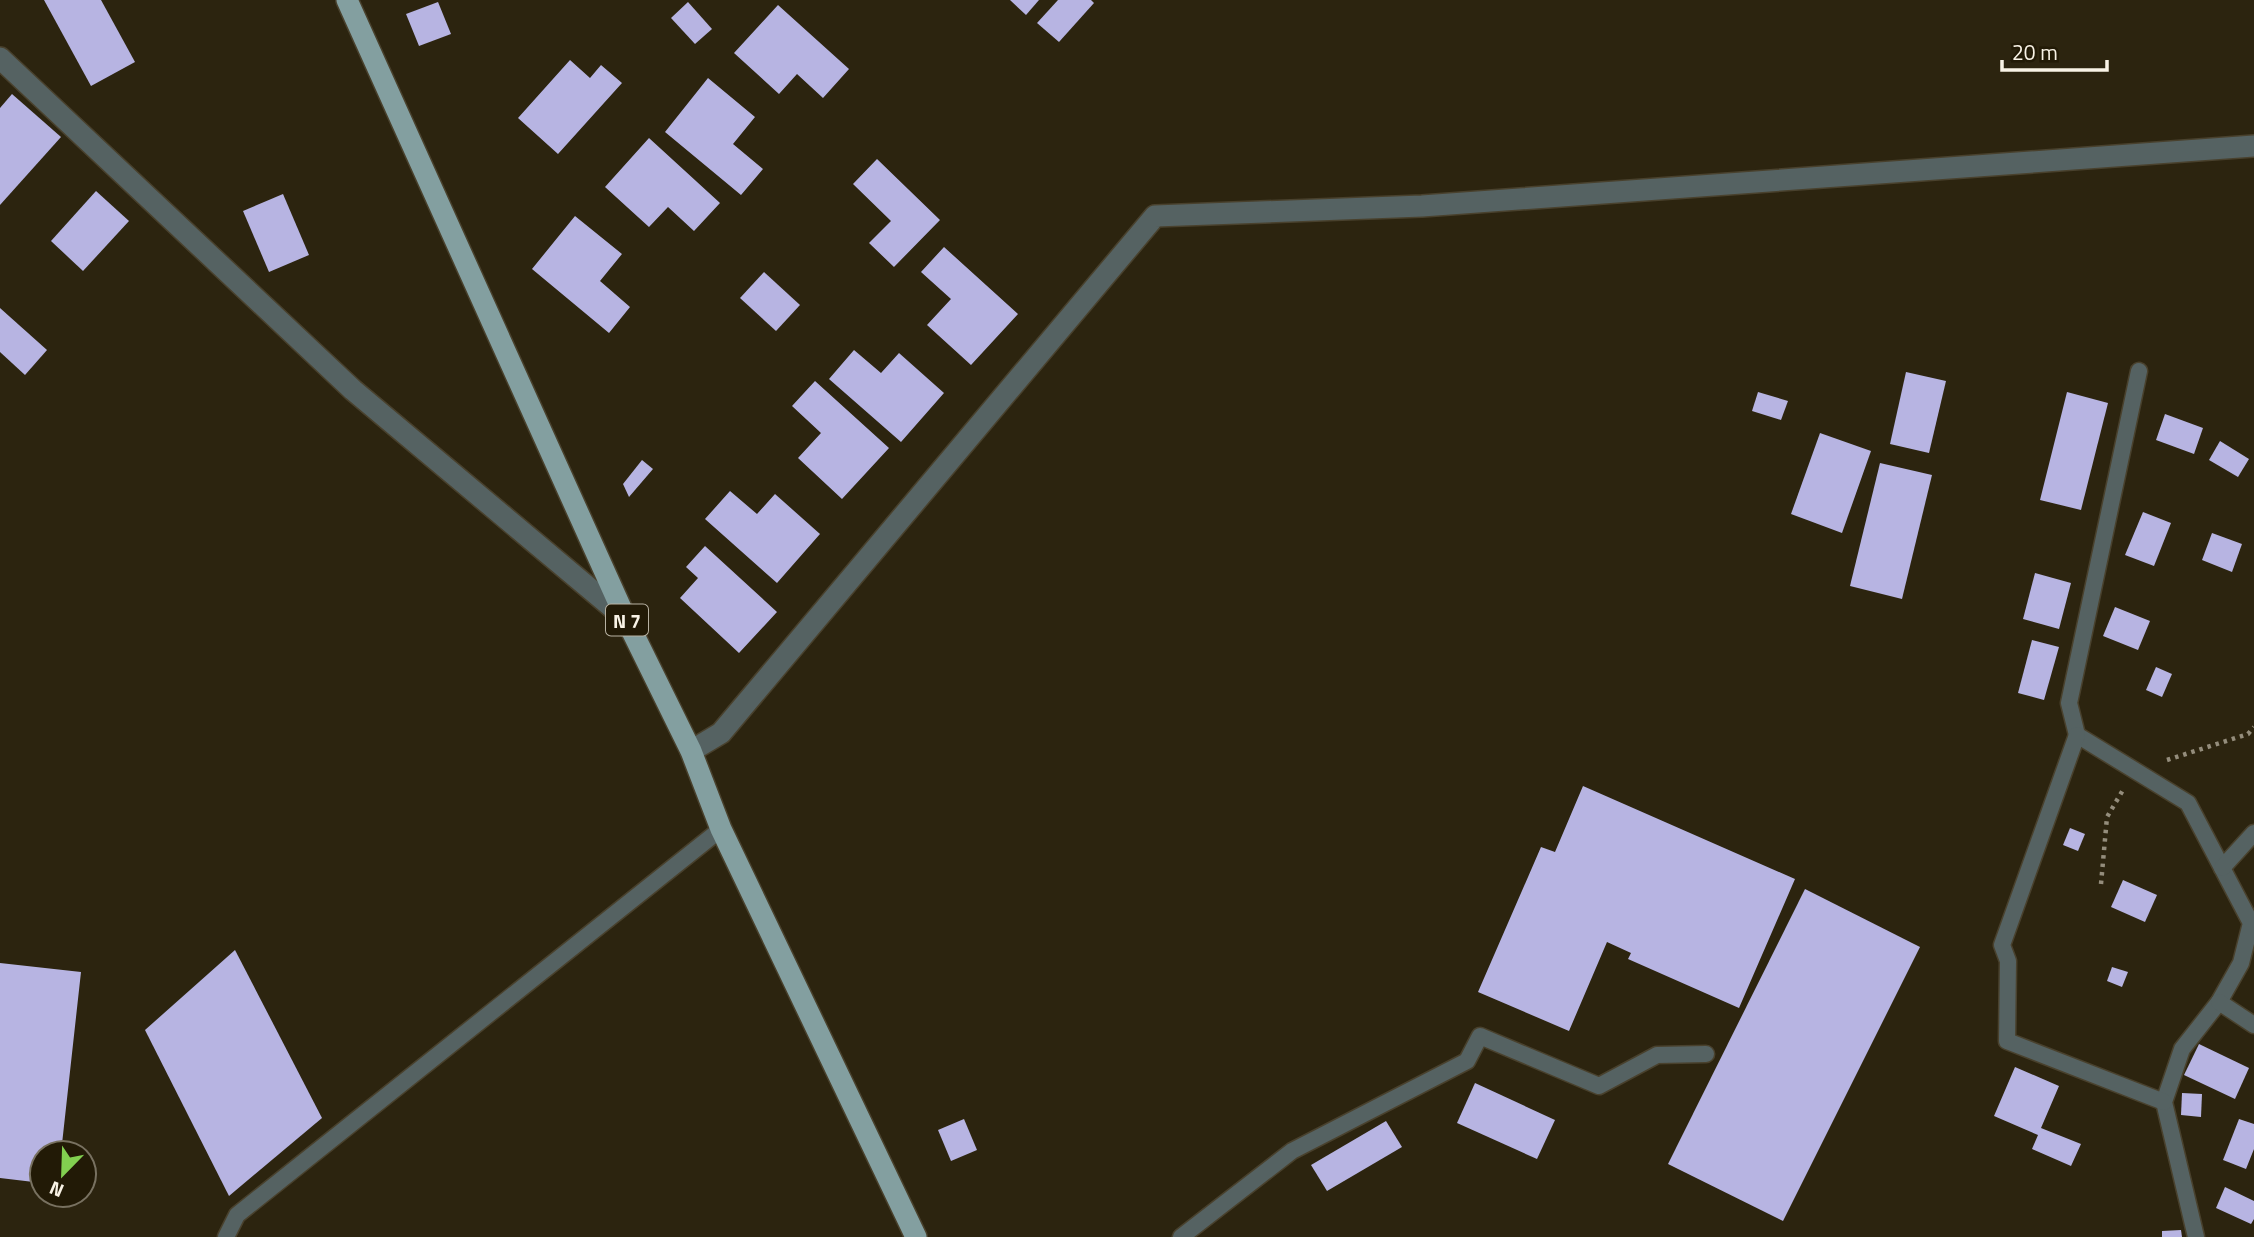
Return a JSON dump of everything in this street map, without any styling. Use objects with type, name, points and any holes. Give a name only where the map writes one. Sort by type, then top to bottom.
[{"type":"main road","name":"N 7","points":[[346,0],[626,619],[691,751],[721,829],[916,1237]]},
{"type":"street","points":[[0,58],[353,390],[626,619]]},
{"type":"street","points":[[691,751],[721,733],[1155,216],[1422,206],[2254,146]]},
{"type":"lane","points":[[2139,371],[2069,703],[2077,735],[2002,945],[2008,961],[2007,1041],[2164,1102]]},
{"type":"lane","points":[[2077,735],[2188,803],[2251,923],[2241,963],[2219,1002],[2182,1049],[2166,1089],[2164,1102],[2196,1237]]},
{"type":"lane","points":[[226,1237],[237,1215],[721,829]]},
{"type":"lane","points":[[2222,868],[2254,833]]},
{"type":"lane","points":[[2219,1002],[2254,1025]]},
{"type":"lane","points":[[1181,1237],[1292,1151],[1467,1061],[1480,1036],[1599,1086],[1657,1055],[1706,1054]]},
{"type":"building","points":[[44,0],[101,0],[135,62],[91,86]]},
{"type":"building","points":[[1010,0],[1039,0],[1026,15]]},
{"type":"building","points":[[1058,0],[1091,0],[1094,3],[1059,42],[1037,23]]},
{"type":"building","points":[[438,2],[451,34],[419,46],[406,14]]},
{"type":"building","points":[[688,2],[712,29],[695,44],[671,18]]},
{"type":"building","points":[[778,5],[849,69],[823,98],[797,74],[779,94],[734,53]]},
{"type":"building","points":[[570,60],[590,78],[601,65],[622,83],[558,154],[518,118]]},
{"type":"building","points":[[708,78],[755,117],[733,144],[763,169],[741,195],[665,132]]},
{"type":"building","points":[[12,94],[61,137],[0,205],[0,108]]},
{"type":"building","points":[[649,138],[720,203],[694,231],[668,207],[649,227],[605,187]]},
{"type":"building","points":[[877,159],[940,220],[894,267],[869,243],[891,221],[853,184]]},
{"type":"building","points":[[96,191],[129,221],[83,271],[51,241]]},
{"type":"building","points":[[283,194],[309,255],[269,272],[243,211]]},
{"type":"building","points":[[575,216],[622,254],[600,281],[630,307],[609,333],[532,269]]},
{"type":"building","points":[[944,247],[1018,314],[971,365],[927,325],[951,299],[921,272]]},
{"type":"building","points":[[764,272],[800,305],[776,331],[740,298]]},
{"type":"building","points":[[0,308],[47,350],[25,375],[0,352]]},
{"type":"building","points":[[854,350],[881,373],[899,353],[944,393],[901,442],[829,379]]},
{"type":"building","points":[[1906,372],[1946,381],[1929,453],[1890,444]]},
{"type":"building","points":[[815,381],[889,448],[842,499],[798,458],[821,433],[792,406]]},
{"type":"building","points":[[1758,392],[1788,401],[1781,420],[1752,411]]},
{"type":"building","points":[[2067,392],[2108,403],[2081,510],[2040,500]]},
{"type":"building","points":[[2165,414],[2203,428],[2194,454],[2156,440]]},
{"type":"building","points":[[1820,433],[1871,451],[1842,533],[1791,514]]},
{"type":"building","points":[[2220,441],[2249,459],[2238,477],[2209,460]]},
{"type":"building","points":[[642,460],[653,469],[629,497],[623,484]]},
{"type":"building","points":[[1880,463],[1932,475],[1902,599],[1850,586]]},
{"type":"building","points":[[730,491],[757,514],[775,494],[820,534],[777,583],[705,519]]},
{"type":"building","points":[[2143,512],[2171,523],[2154,566],[2125,555]]},
{"type":"building","points":[[2212,533],[2242,544],[2232,572],[2202,560]]},
{"type":"building","points":[[705,546],[777,612],[739,653],[680,598],[698,578],[686,567]]},
{"type":"building","points":[[2035,573],[2071,583],[2059,629],[2023,619]]},
{"type":"building","points":[[2115,607],[2150,621],[2138,650],[2103,636]]},
{"type":"building","points":[[2032,640],[2059,647],[2044,700],[2018,693]]},
{"type":"building","points":[[2156,667],[2172,674],[2162,697],[2146,690]]},
{"type":"building","points":[[1583,786],[1795,879],[1739,1008],[1628,959],[1631,953],[1607,942],[1569,1031],[1478,992],[1541,847],[1555,852]]},
{"type":"building","points":[[2070,828],[2085,834],[2078,851],[2063,845]]},
{"type":"building","points":[[2123,880],[2157,895],[2145,922],[2111,907]]},
{"type":"building","points":[[1805,889],[1920,947],[1783,1221],[1668,1164]]},
{"type":"building","points":[[235,950],[322,1118],[229,1196],[145,1030]]},
{"type":"building","points":[[0,963],[81,972],[63,1139],[28,1139],[28,1181],[0,1178]]},
{"type":"building","points":[[2112,967],[2128,972],[2122,987],[2107,981]]},
{"type":"building","points":[[2199,1044],[2249,1068],[2235,1099],[2184,1075]]},
{"type":"building","points":[[2015,1067],[2059,1086],[2041,1128],[2081,1144],[2071,1166],[2032,1149],[2038,1135],[1994,1116]]},
{"type":"building","points":[[1475,1083],[1555,1120],[1537,1159],[1457,1123]]},
{"type":"building","points":[[2182,1093],[2202,1094],[2201,1117],[2181,1115]]},
{"type":"building","points":[[964,1119],[977,1150],[951,1161],[938,1130]]},
{"type":"building","points":[[2239,1119],[2254,1124],[2254,1149],[2246,1169],[2223,1160]]},
{"type":"building","points":[[1386,1121],[1402,1147],[1327,1191],[1311,1165]]},
{"type":"building","points":[[2225,1187],[2254,1201],[2254,1219],[2251,1224],[2216,1208]]},
{"type":"building","points":[[2181,1230],[2182,1237],[2162,1237],[2162,1231]]}]
